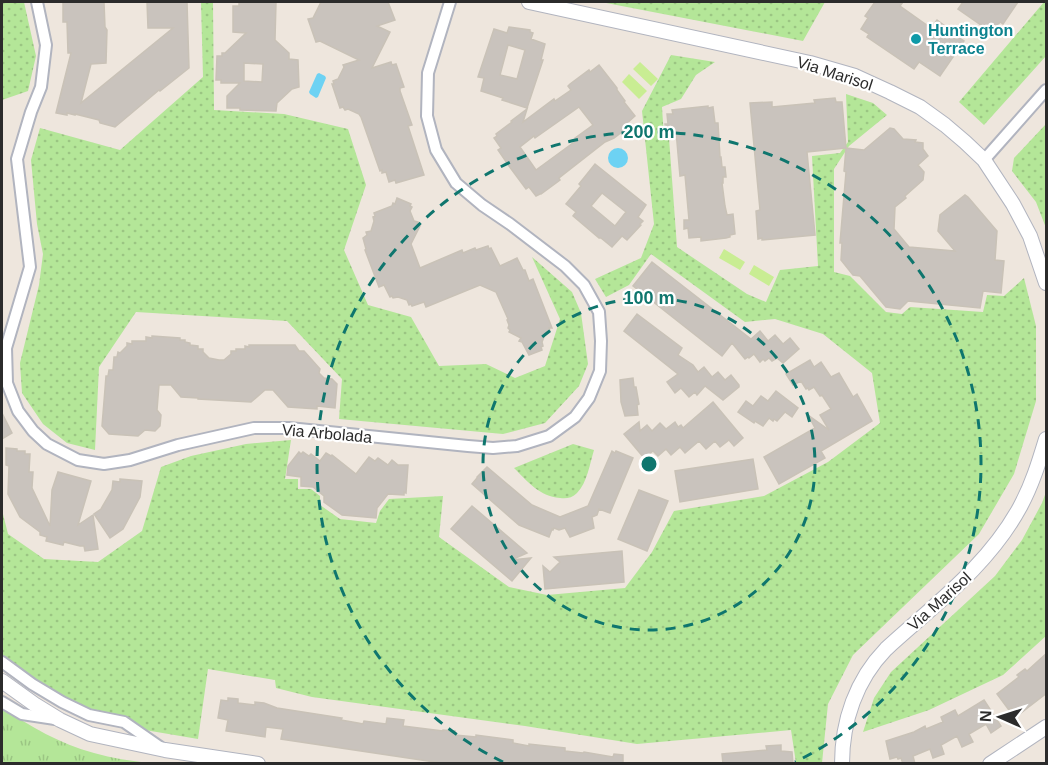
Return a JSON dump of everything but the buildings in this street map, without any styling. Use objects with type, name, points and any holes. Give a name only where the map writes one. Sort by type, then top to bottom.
[{"type":"street","name":"Via Arbolada","points":[[37,2],[46,45],[41,87],[17,159],[30,267],[6,348],[7,383],[18,411],[33,431],[47,444],[78,460],[104,464],[130,460],[178,445],[254,428],[289,428],[493,448],[517,446],[549,436],[575,417],[589,398],[600,371],[599,312],[584,285],[565,266],[456,183],[436,150],[428,116],[428,73],[450,2]]},
{"type":"street","name":"Via Marisol","points":[[529,2],[810,63],[855,76],[920,107],[945,125],[984,160],[1013,204],[1030,236],[1047,283]]},
{"type":"street","points":[[984,160],[1047,90]]},
{"type":"street","name":"Via Marisol","points":[[842,764],[845,726],[861,682],[877,658],[971,573],[994,547],[1021,506],[1047,439]]},
{"type":"street","points":[[2,662],[62,702],[88,715],[124,722],[165,750]]},
{"type":"street","points":[[2,681],[60,720],[90,734],[165,750],[258,764]]},
{"type":"street","points":[[2,702],[22,714],[60,720]]},
{"type":"street","points":[[990,764],[1047,728]]},
{"type":"green space","points":[[2,2],[24,2],[36,56],[28,91],[2,100]]},
{"type":"green space","points":[[201,2],[213,2],[214,110],[284,114],[348,129],[366,185],[344,250],[368,305],[411,317],[439,366],[486,364],[515,378],[545,366],[560,319],[532,257],[572,292],[581,313],[588,364],[579,386],[545,423],[503,434],[339,419],[342,379],[287,321],[136,312],[99,367],[95,450],[67,443],[43,424],[22,393],[20,363],[39,285],[43,254],[37,224],[31,160],[40,128],[120,150],[203,77]]},
{"type":"green space","points":[[601,2],[825,2],[803,41]]},
{"type":"green space","points":[[1046,2],[1046,56],[984,125],[959,102]]},
{"type":"green space","points":[[671,55],[715,62],[696,75],[681,99],[662,107],[664,138],[669,138],[677,247],[747,294],[766,302],[780,270],[818,266],[812,156],[840,153],[848,142],[846,94],[873,103],[887,115],[849,146],[834,169],[834,272],[850,276],[886,312],[902,314],[910,307],[983,312],[987,295],[1004,296],[1024,278],[1036,326],[1036,401],[1014,474],[979,534],[853,655],[828,704],[822,763],[796,763],[791,730],[637,744],[312,697],[276,688],[275,680],[208,669],[198,739],[145,730],[128,719],[102,714],[76,704],[31,677],[2,656],[2,510],[8,534],[44,559],[98,562],[142,531],[161,467],[191,456],[246,444],[291,440],[285,479],[298,479],[298,489],[311,489],[320,496],[320,505],[340,519],[376,523],[380,511],[389,499],[443,496],[439,537],[509,587],[547,595],[625,588],[652,552],[674,511],[764,496],[828,462],[880,423],[872,373],[823,334],[775,319],[745,322],[651,254],[629,285],[606,297],[595,279],[641,258],[654,224],[642,111]]},
{"type":"green space","points":[[640,62],[658,79],[651,86],[633,69]]},
{"type":"green space","points":[[629,74],[647,91],[639,99],[622,82]]},
{"type":"green space","points":[[1046,124],[1046,228],[1036,202],[1012,171],[1014,158]]},
{"type":"green space","points":[[724,249],[745,262],[740,270],[719,258]]},
{"type":"green space","points":[[754,265],[774,277],[769,286],[749,274]]},
{"type":"green space","points":[[573,444],[594,450],[583,484],[571,497],[553,497],[534,488],[514,468]]},
{"type":"green space","points":[[1046,492],[1046,636],[1003,675],[929,710],[863,732],[874,698],[891,672],[995,576],[1022,540]]},
{"type":"green space","points":[[2,708],[34,728],[69,745],[108,756],[149,763],[2,763]]},
{"type":"water","points":[[319,73],[326,78],[316,98],[309,92]]},
{"type":"water","points":[[618,148],[625,151],[628,158],[625,165],[618,168],[611,165],[608,158],[611,151]]},
{"type":"place","name":"Huntington Terrace","points":[[916,39]]}]
